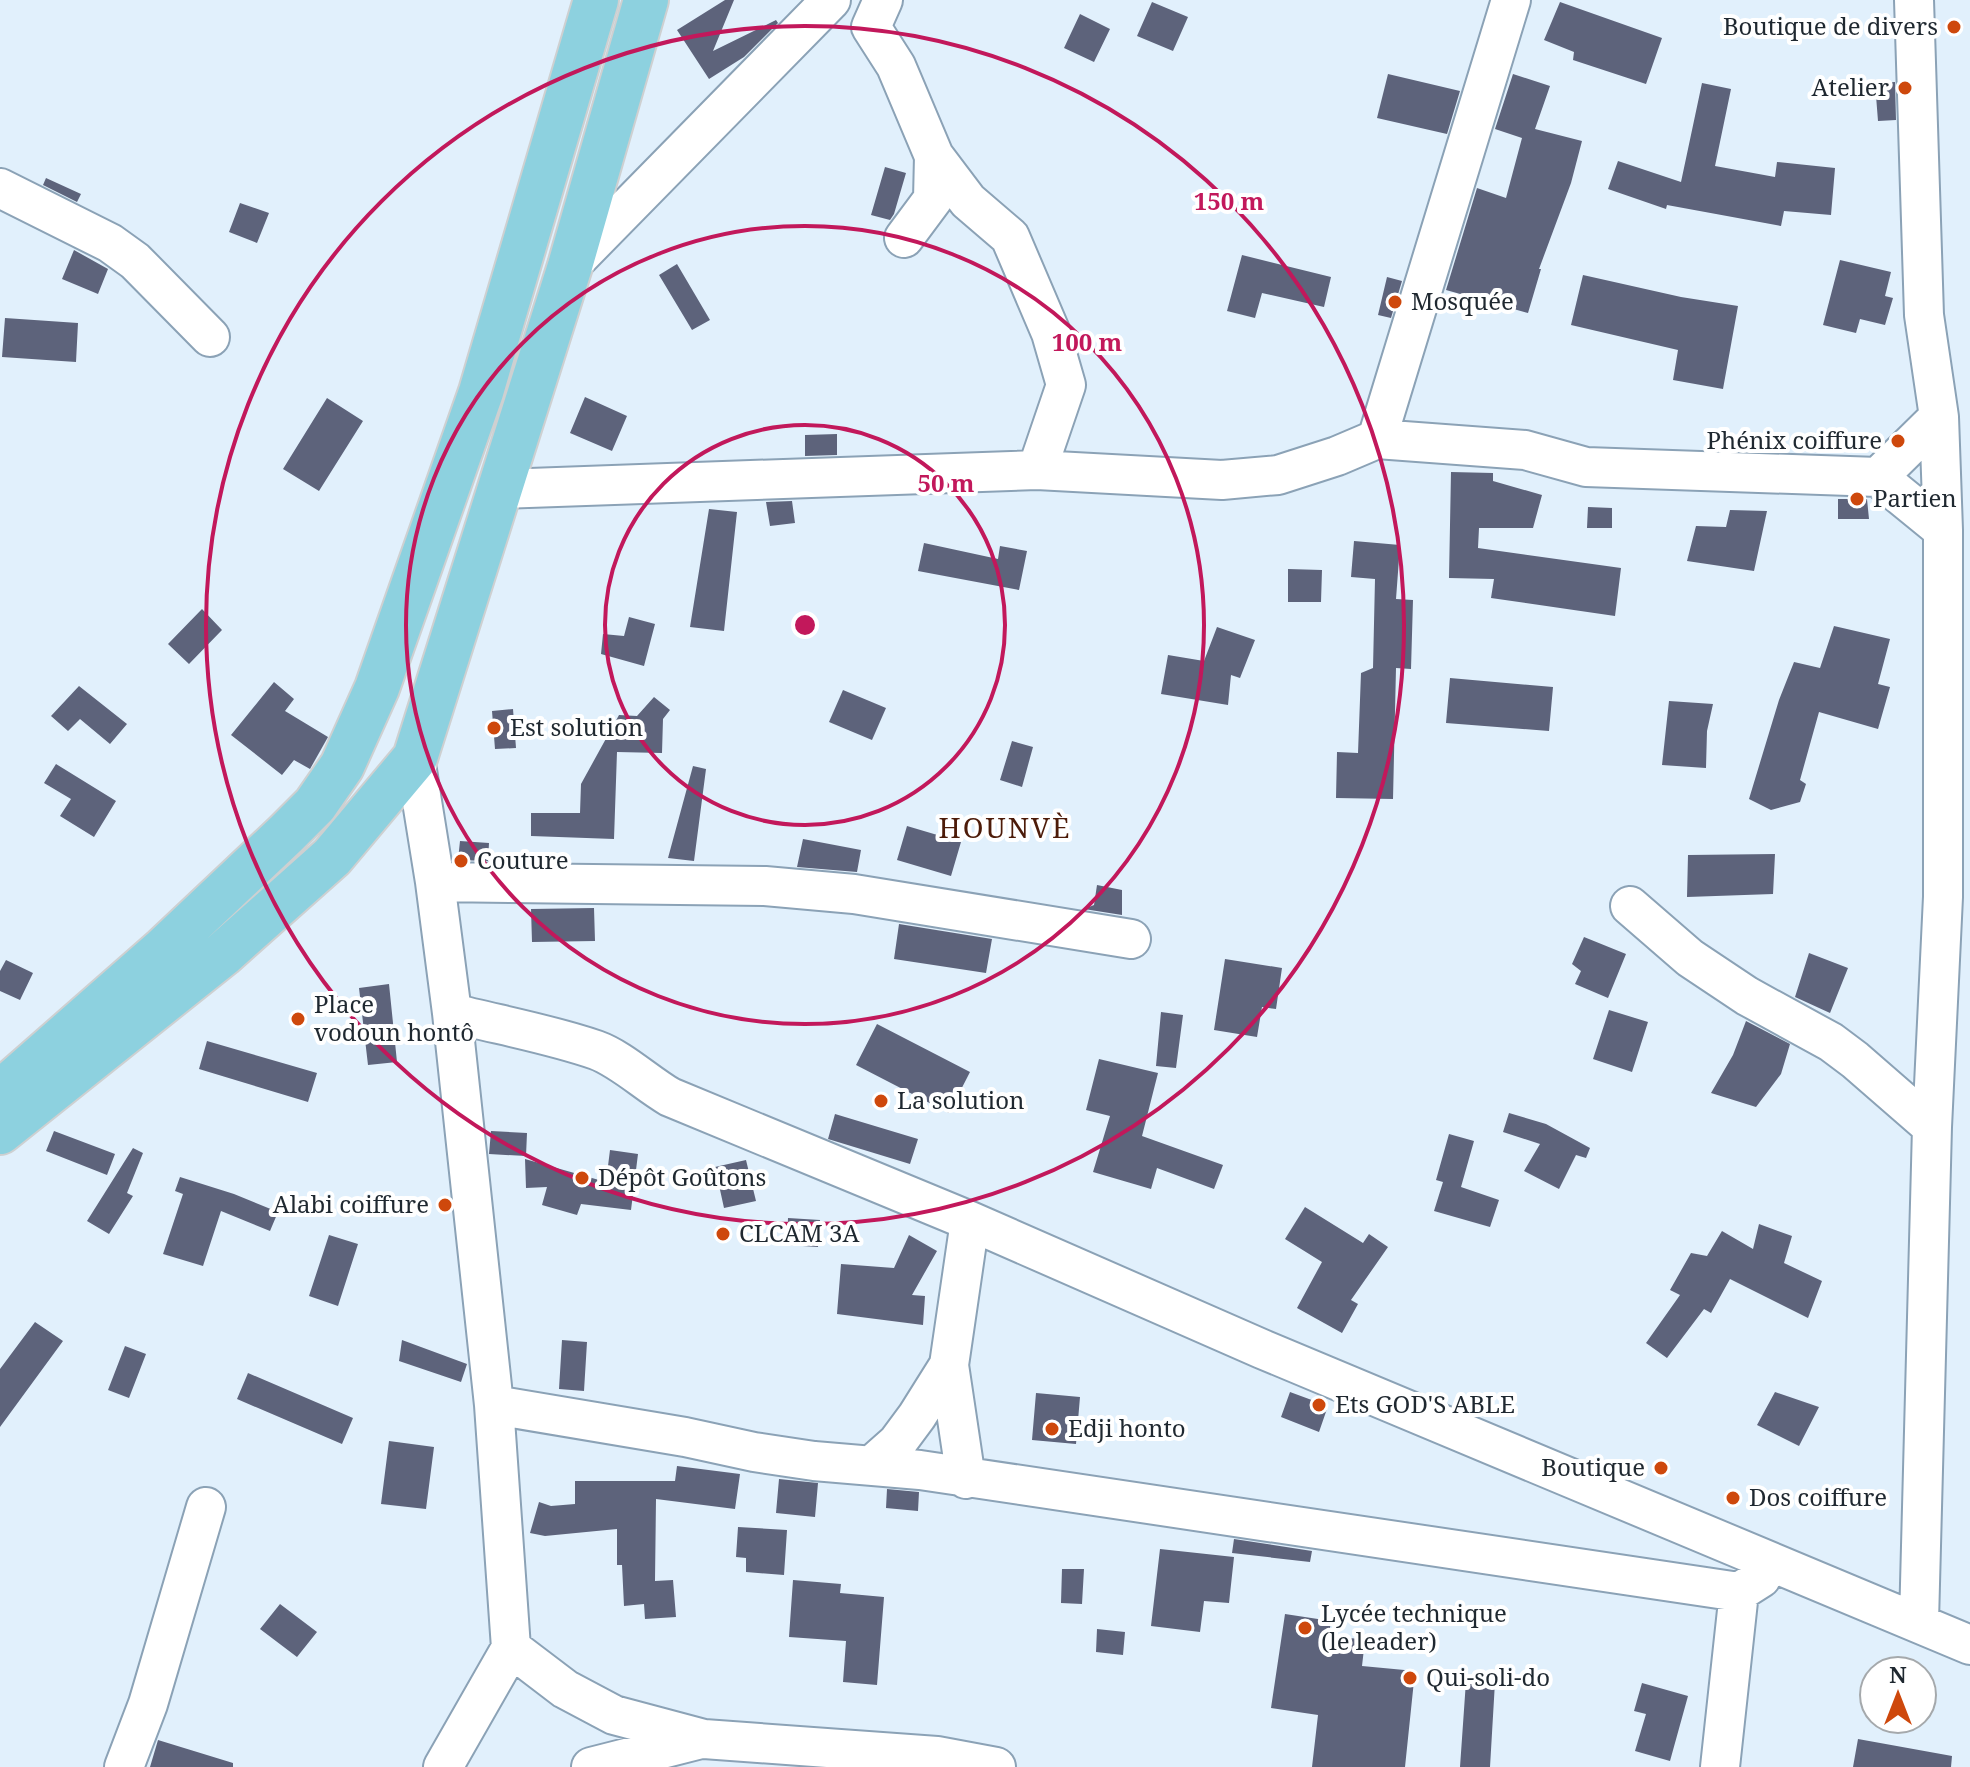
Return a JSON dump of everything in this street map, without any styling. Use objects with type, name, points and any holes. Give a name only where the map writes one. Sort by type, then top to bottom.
[{"type":"main road","points":[[0,1093],[164,949],[286,834],[315,805],[342,766],[377,688],[481,392],[596,0]]},
{"type":"main road","points":[[0,1132],[223,954],[321,867],[415,758],[570,266],[646,0]]},
{"type":"street","points":[[570,266],[831,0]]},
{"type":"street","points":[[883,0],[871,27],[896,66],[934,156],[968,201],[1010,237],[1051,333],[1066,385],[1037,470]]},
{"type":"street","points":[[1377,439],[1511,0]]},
{"type":"street","points":[[1914,0],[1924,315],[1939,417],[1943,530],[1943,897],[1932,1127],[1919,1622]]},
{"type":"street","points":[[904,238],[933,199],[934,156]]},
{"type":"street","points":[[0,188],[110,243],[135,261],[210,337]]},
{"type":"street","points":[[1878,477],[1939,417]]},
{"type":"street","points":[[498,489],[1037,470],[1222,480],[1278,475],[1377,439],[1525,450],[1586,467],[1878,477],[1943,530]]},
{"type":"street","points":[[415,758],[452,1013],[494,1405],[511,1648],[443,1767]]},
{"type":"street","points":[[435,882],[765,886],[854,894],[1131,939]]},
{"type":"street","points":[[1630,906],[1690,958],[1747,996],[1831,1042],[1932,1127]]},
{"type":"street","points":[[452,1013],[598,1051],[622,1063],[639,1078],[670,1097],[1970,1645]]},
{"type":"street","points":[[966,1479],[949,1365],[970,1221]]},
{"type":"street","points":[[871,1466],[904,1434],[949,1365]]},
{"type":"street","points":[[494,1405],[685,1437],[754,1452],[814,1461],[920,1470],[1739,1592],[1780,1565]]},
{"type":"street","points":[[124,1767],[148,1704],[206,1507]]},
{"type":"street","points":[[1720,1767],[1739,1592]]},
{"type":"street","points":[[511,1648],[565,1689],[614,1715],[704,1739],[937,1756],[996,1767]]},
{"type":"street","points":[[591,1767],[704,1739]]},
{"type":"building","points":[[725,0],[734,0],[713,51],[776,20],[778,23],[744,57],[709,79],[677,30]]},
{"type":"building","points":[[1152,2],[1188,17],[1173,51],[1137,36]]},
{"type":"building","points":[[1560,2],[1662,38],[1646,84],[1573,60],[1574,52],[1544,40]]},
{"type":"building","points":[[1080,14],[1110,29],[1094,62],[1064,48]]},
{"type":"building","points":[[1388,74],[1460,91],[1447,134],[1377,118]]},
{"type":"building","points":[[1513,74],[1550,86],[1535,129],[1582,141],[1571,183],[1539,269],[1528,313],[1446,290],[1477,188],[1506,198],[1522,138],[1495,129]]},
{"type":"building","points":[[1895,82],[1896,120],[1878,121],[1875,83]]},
{"type":"building","points":[[1702,83],[1731,89],[1715,166],[1775,177],[1777,162],[1835,168],[1831,215],[1784,211],[1781,226],[1667,205],[1666,209],[1608,189],[1618,161],[1681,182]]},
{"type":"building","points":[[885,167],[906,173],[890,220],[871,215]]},
{"type":"building","points":[[46,178],[81,194],[77,202],[43,185]]},
{"type":"building","points":[[240,203],[269,213],[257,243],[229,232]]},
{"type":"building","points":[[74,250],[108,269],[98,294],[62,279]]},
{"type":"building","points":[[1242,255],[1331,277],[1324,307],[1262,293],[1255,318],[1227,311]]},
{"type":"building","points":[[1840,260],[1891,272],[1885,296],[1893,298],[1885,325],[1860,319],[1856,333],[1823,325]]},
{"type":"building","points":[[677,264],[710,320],[692,330],[659,275]]},
{"type":"building","points":[[1583,275],[1738,306],[1723,389],[1673,380],[1678,350],[1571,325]]},
{"type":"building","points":[[1387,277],[1402,281],[1391,318],[1378,315]]},
{"type":"building","points":[[5,318],[78,323],[76,362],[2,357]]},
{"type":"building","points":[[585,397],[627,416],[612,451],[570,433]]},
{"type":"building","points":[[327,398],[363,421],[319,491],[283,469]]},
{"type":"building","points":[[837,434],[837,455],[805,456],[805,435]]},
{"type":"building","points":[[1451,472],[1493,473],[1493,481],[1542,495],[1533,528],[1479,528],[1478,548],[1621,568],[1615,616],[1491,598],[1494,579],[1449,578]]},
{"type":"building","points":[[1838,499],[1867,499],[1869,519],[1838,519]]},
{"type":"building","points":[[792,501],[795,523],[770,526],[766,502]]},
{"type":"building","points":[[1588,507],[1612,508],[1612,528],[1587,528]]},
{"type":"building","points":[[709,509],[737,512],[724,631],[690,627]]},
{"type":"building","points":[[1730,510],[1767,511],[1754,571],[1687,561],[1696,526],[1726,527]]},
{"type":"building","points":[[1354,541],[1400,545],[1396,599],[1413,600],[1411,669],[1396,668],[1393,799],[1336,798],[1337,752],[1358,753],[1361,673],[1373,668],[1375,579],[1351,577]]},
{"type":"building","points":[[924,543],[998,559],[1000,546],[1027,551],[1019,590],[918,571]]},
{"type":"building","points":[[1288,569],[1322,570],[1321,602],[1288,602]]},
{"type":"building","points":[[202,609],[222,630],[189,664],[168,644]]},
{"type":"building","points":[[629,617],[655,624],[644,666],[601,654],[603,634],[624,636]]},
{"type":"building","points":[[1834,626],[1890,639],[1878,684],[1890,687],[1878,729],[1819,712],[1800,780],[1806,784],[1800,802],[1771,810],[1749,799],[1779,700],[1794,662],[1820,668]]},
{"type":"building","points":[[1217,627],[1255,640],[1240,678],[1231,675],[1228,705],[1161,694],[1168,655],[1204,661]]},
{"type":"building","points":[[1450,678],[1553,687],[1549,731],[1446,723]]},
{"type":"building","points":[[274,682],[294,699],[285,711],[328,737],[310,769],[294,760],[282,775],[231,735]]},
{"type":"building","points":[[79,686],[127,724],[110,744],[80,719],[68,731],[51,716]]},
{"type":"building","points":[[843,690],[886,708],[872,740],[829,722]]},
{"type":"building","points":[[654,697],[670,710],[663,719],[662,753],[617,752],[614,839],[531,836],[531,813],[580,813],[581,784],[619,715],[637,716]]},
{"type":"building","points":[[1669,701],[1713,704],[1707,731],[1706,768],[1662,765]]},
{"type":"building","points":[[513,709],[516,748],[495,749],[492,711]]},
{"type":"building","points":[[1012,741],[1033,747],[1022,787],[1000,780]]},
{"type":"building","points":[[56,764],[116,801],[94,837],[60,816],[71,799],[44,783]]},
{"type":"building","points":[[693,766],[706,769],[694,861],[668,858]]},
{"type":"building","points":[[907,826],[961,842],[951,876],[897,860]]},
{"type":"building","points":[[803,839],[861,850],[857,872],[797,867]]},
{"type":"building","points":[[460,841],[489,843],[488,861],[458,860]]},
{"type":"building","points":[[1775,854],[1773,894],[1687,897],[1688,855]]},
{"type":"building","points":[[1097,885],[1122,890],[1122,915],[1084,909],[1094,905]]},
{"type":"building","points":[[594,908],[595,941],[532,942],[531,909]]},
{"type":"building","points":[[899,924],[992,939],[986,973],[894,959]]},
{"type":"building","points":[[1584,937],[1626,954],[1608,998],[1575,984],[1581,971],[1572,964]]},
{"type":"building","points":[[1809,953],[1848,968],[1830,1013],[1795,997]]},
{"type":"building","points":[[1225,959],[1282,968],[1276,1009],[1262,1007],[1257,1037],[1214,1030]]},
{"type":"building","points":[[6,960],[33,973],[20,1000],[0,991],[0,971]]},
{"type":"building","points":[[389,984],[397,1062],[368,1065],[359,988]]},
{"type":"building","points":[[1609,1010],[1648,1022],[1632,1072],[1593,1059]]},
{"type":"building","points":[[1161,1012],[1183,1015],[1176,1068],[1156,1066]]},
{"type":"building","points":[[1746,1021],[1790,1044],[1781,1074],[1756,1107],[1711,1093],[1733,1055]]},
{"type":"building","points":[[877,1024],[970,1072],[949,1113],[856,1065]]},
{"type":"building","points":[[207,1041],[317,1073],[308,1102],[199,1069]]},
{"type":"building","points":[[1099,1059],[1158,1073],[1142,1136],[1223,1165],[1214,1189],[1157,1168],[1151,1189],[1093,1172],[1110,1116],[1086,1110]]},
{"type":"building","points":[[1509,1113],[1546,1124],[1590,1148],[1586,1158],[1576,1155],[1559,1189],[1524,1171],[1540,1144],[1503,1132]]},
{"type":"building","points":[[835,1114],[918,1139],[910,1164],[828,1139]]},
{"type":"building","points":[[54,1131],[115,1154],[107,1175],[46,1151]]},
{"type":"building","points":[[491,1131],[527,1133],[526,1156],[489,1154]]},
{"type":"building","points":[[1449,1134],[1474,1141],[1461,1187],[1499,1200],[1490,1227],[1434,1211],[1443,1182],[1436,1180]]},
{"type":"building","points":[[133,1148],[143,1153],[127,1193],[133,1196],[109,1234],[87,1221]]},
{"type":"building","points":[[610,1150],[638,1154],[631,1210],[581,1204],[577,1215],[542,1205],[547,1187],[526,1188],[525,1159],[606,1182]]},
{"type":"building","points":[[746,1160],[756,1201],[724,1208],[715,1167]]},
{"type":"building","points":[[180,1177],[278,1212],[270,1231],[221,1211],[203,1266],[163,1254],[183,1194],[175,1191]]},
{"type":"building","points":[[1305,1207],[1363,1243],[1369,1234],[1388,1247],[1351,1300],[1358,1304],[1342,1333],[1297,1308],[1322,1262],[1285,1239]]},
{"type":"building","points":[[788,1218],[820,1220],[818,1247],[787,1245]]},
{"type":"building","points":[[1759,1224],[1792,1236],[1784,1263],[1822,1281],[1808,1318],[1730,1279],[1711,1313],[1704,1309],[1667,1358],[1646,1343],[1680,1295],[1670,1290],[1691,1253],[1707,1256],[1722,1231],[1753,1249]]},
{"type":"building","points":[[329,1235],[358,1244],[338,1306],[309,1296]]},
{"type":"building","points":[[909,1235],[937,1251],[912,1295],[925,1296],[923,1325],[837,1314],[841,1264],[894,1268]]},
{"type":"building","points":[[35,1322],[63,1341],[0,1427],[0,1369]]},
{"type":"building","points":[[402,1340],[467,1364],[461,1382],[399,1361]]},
{"type":"building","points":[[562,1340],[587,1342],[584,1391],[559,1389]]},
{"type":"building","points":[[125,1346],[146,1354],[129,1398],[108,1390]]},
{"type":"building","points":[[248,1373],[353,1418],[342,1444],[237,1399]]},
{"type":"building","points":[[1290,1392],[1328,1406],[1319,1432],[1281,1417]]},
{"type":"building","points":[[1775,1392],[1819,1407],[1799,1446],[1757,1425]]},
{"type":"building","points":[[1036,1393],[1080,1397],[1076,1444],[1032,1440]]},
{"type":"building","points":[[389,1441],[434,1447],[426,1509],[381,1504]]},
{"type":"building","points":[[677,1466],[740,1474],[735,1509],[656,1499],[655,1581],[673,1580],[676,1617],[645,1619],[644,1604],[624,1606],[622,1565],[617,1565],[617,1529],[545,1536],[530,1533],[539,1502],[551,1506],[575,1504],[575,1481],[675,1481]]},
{"type":"building","points":[[779,1479],[818,1483],[815,1517],[776,1513]]},
{"type":"building","points":[[887,1489],[919,1492],[918,1511],[886,1508]]},
{"type":"building","points":[[738,1527],[787,1530],[784,1575],[746,1572],[746,1558],[736,1557]]},
{"type":"building","points":[[1234,1539],[1312,1551],[1310,1562],[1232,1553]]},
{"type":"building","points":[[1160,1549],[1234,1557],[1229,1603],[1204,1601],[1200,1632],[1151,1626]]},
{"type":"building","points":[[1062,1569],[1084,1569],[1082,1604],[1061,1603]]},
{"type":"building","points":[[793,1580],[841,1584],[840,1593],[884,1597],[877,1685],[843,1682],[846,1641],[789,1637]]},
{"type":"building","points":[[280,1604],[317,1632],[297,1657],[260,1629]]},
{"type":"building","points":[[1285,1614],[1331,1621],[1329,1635],[1365,1640],[1362,1666],[1415,1671],[1405,1767],[1312,1767],[1318,1715],[1271,1708]]},
{"type":"building","points":[[1097,1629],[1125,1632],[1123,1655],[1096,1652]]},
{"type":"building","points":[[1466,1681],[1495,1682],[1490,1767],[1460,1767]]},
{"type":"building","points":[[1642,1683],[1688,1696],[1670,1761],[1635,1751],[1646,1714],[1634,1711]]},
{"type":"building","points":[[1858,1739],[1952,1756],[1951,1767],[1853,1767]]},
{"type":"building","points":[[158,1740],[233,1763],[233,1767],[150,1767]]},
{"type":"place","name":"Boutique de divers","points":[[1954,27]]},
{"type":"place","name":"Atelier","points":[[1905,88]]},
{"type":"place","name":"Mosquée","points":[[1395,302]]},
{"type":"place","name":"Phénix coiffure","points":[[1898,441]]},
{"type":"place","name":"Partien","points":[[1857,499]]},
{"type":"place","name":"Est solution","points":[[494,728]]},
{"type":"place","name":"Couture","points":[[461,861]]},
{"type":"place","name":"Place vodoun hontô","points":[[298,1019]]},
{"type":"place","name":"La solution","points":[[881,1101]]},
{"type":"place","name":"Dépôt Goûtons","points":[[582,1178]]},
{"type":"place","name":"Alabi coiffure","points":[[445,1205]]},
{"type":"place","name":"CLCAM 3A","points":[[723,1234]]},
{"type":"place","name":"Ets GOD'S ABLE","points":[[1319,1405]]},
{"type":"place","name":"Edji honto","points":[[1052,1429]]},
{"type":"place","name":"Boutique","points":[[1661,1468]]},
{"type":"place","name":"Dos coiffure","points":[[1733,1498]]},
{"type":"place","name":"Lycée technique (le leader)","points":[[1305,1628]]},
{"type":"place","name":"Qui-soli-do","points":[[1410,1678]]},
{"type":"district","name":"HOUNVÈ","points":[[1005,828]]}]
